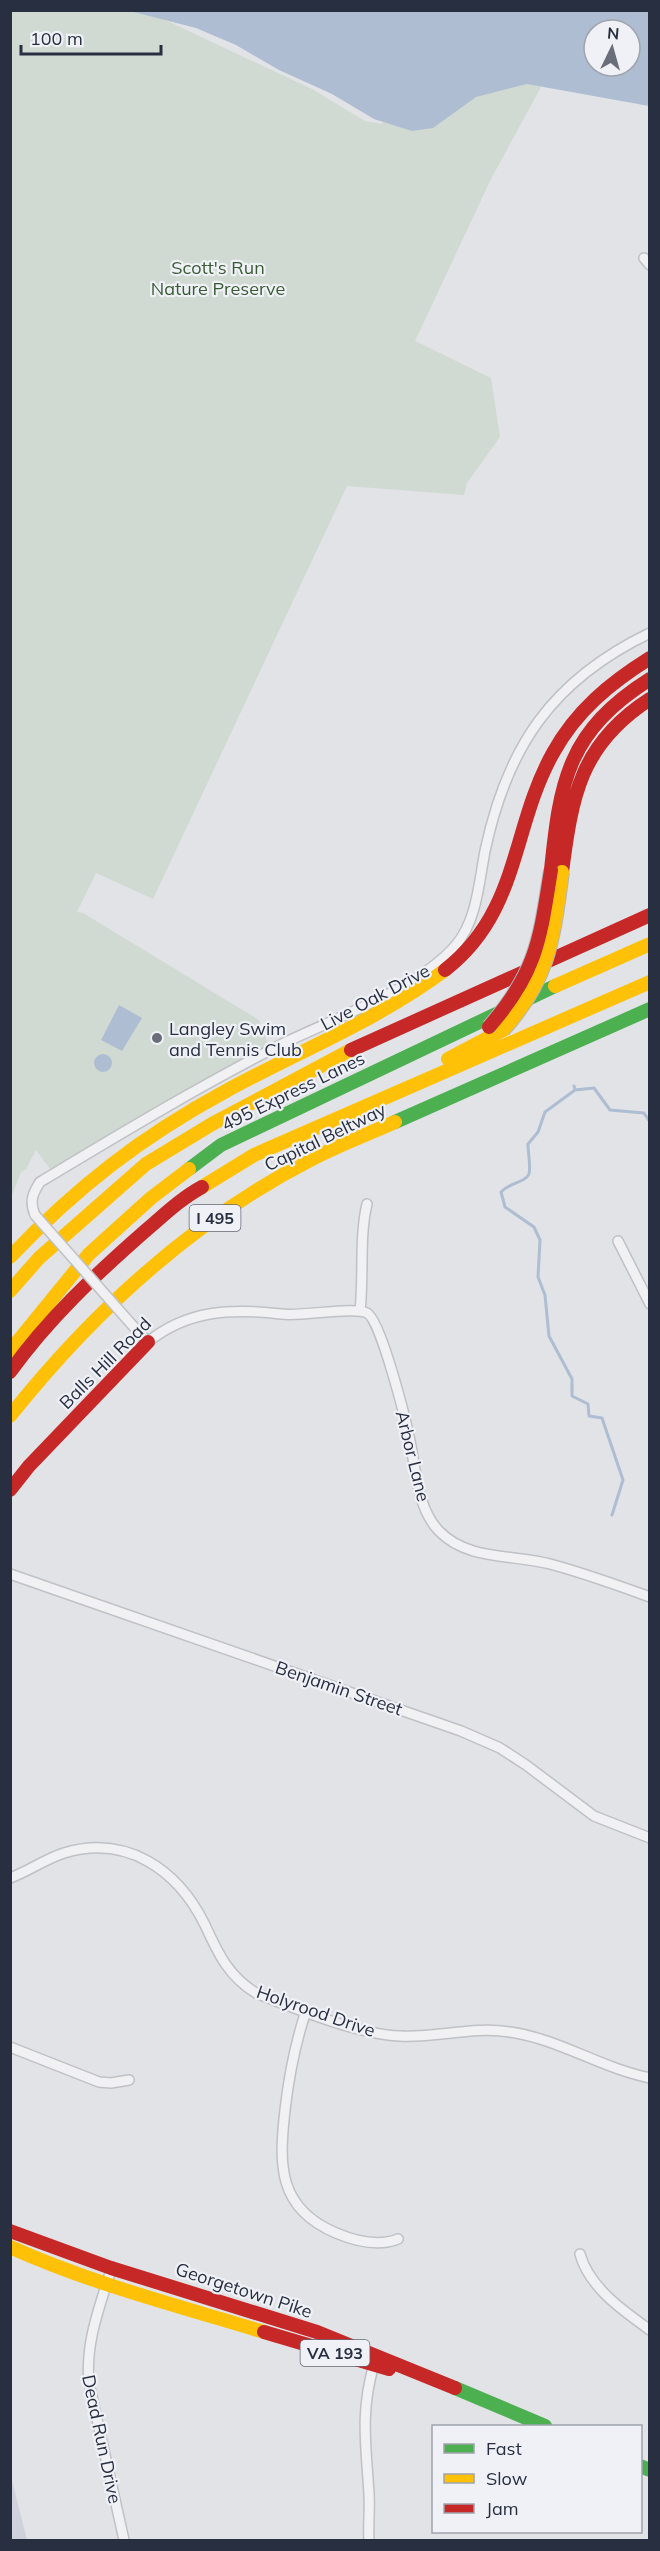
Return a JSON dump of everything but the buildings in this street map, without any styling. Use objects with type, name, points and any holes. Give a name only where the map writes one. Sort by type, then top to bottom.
[{"type":"main road","points":[[10,1257],[47,1217],[151,1135],[269,1068],[405,998],[450,967],[492,920],[512,874],[539,780],[555,746],[592,699],[628,671],[650,658]]},
{"type":"main road","points":[[10,1372],[33,1340],[64,1307],[127,1246],[186,1196],[331,1110],[456,1055],[521,1013],[548,963],[563,783],[574,756],[590,732],[611,709],[650,679]]},
{"type":"main road","points":[[221,1145],[496,1028],[534,959],[578,784],[593,757],[614,730],[650,699]]},
{"type":"main road","points":[[11,1290],[39,1258],[76,1223],[146,1164],[212,1124],[369,1040],[650,915]]},
{"type":"main road","name":"495 Express Lanes","points":[[10,1351],[89,1254],[152,1198],[221,1145],[507,1007],[650,944]]},
{"type":"main road","points":[[254,1155],[650,982]]},
{"type":"main road","name":"Capital Beltway","points":[[10,1416],[37,1382],[96,1319],[158,1261],[219,1215],[312,1159],[650,1008]]},
{"type":"main road","name":"Balls Hill Road","points":[[10,1490],[34,1460],[148,1342]]},
{"type":"main road","name":"Georgetown Pike","points":[[10,2231],[112,2267],[284,2320],[423,2373],[540,2425]]},
{"type":"main road","name":"Georgetown Pike","points":[[10,2247],[50,2265],[106,2285],[464,2392]]},
{"type":"street","name":"Live Oak Drive","points":[[148,1342],[35,1215],[32,1208],[32,1194],[40,1182],[180,1100],[285,1043],[419,977],[444,958],[467,929],[475,904],[495,807],[525,740],[541,717],[582,675],[607,656],[650,633]]},
{"type":"street","points":[[360,1311],[363,1278],[362,1236],[367,1204]]},
{"type":"street","points":[[618,1241],[650,1304]]},
{"type":"street","name":"Balls Hill Road","points":[[148,1342],[163,1329],[185,1319],[222,1311],[304,1315],[360,1311]]},
{"type":"street","name":"Arbor Lane","points":[[360,1311],[369,1314],[380,1332],[410,1438],[421,1496],[430,1519],[438,1529],[453,1542],[473,1551],[546,1563],[650,1597]]},
{"type":"street","name":"Benjamin Street","points":[[10,1574],[461,1731],[500,1748],[526,1764],[594,1816],[650,1838]]},
{"type":"street","name":"Holyrood Drive","points":[[10,1878],[49,1859],[79,1850],[110,1849],[141,1857],[168,1874],[189,1896],[220,1958],[233,1976],[256,1993],[362,2030],[390,2036],[418,2037],[490,2030],[528,2035],[620,2071],[650,2078]]},
{"type":"street","points":[[306,2011],[294,2049],[288,2083],[280,2152],[285,2181],[295,2201],[307,2216],[334,2233],[381,2244],[398,2240]]},
{"type":"street","points":[[10,2047],[99,2082],[129,2080]]},
{"type":"street","points":[[580,2254],[583,2265],[594,2282],[650,2330]]},
{"type":"street","name":"Dead Run Drive","points":[[112,2267],[92,2331],[87,2367],[124,2541]]},
{"type":"street","points":[[369,2541],[369,2498],[363,2415],[366,2389],[374,2364]]},
{"type":"shaded area","points":[[11,2477],[27,2540],[11,2540]]},
{"type":"green space","name":"Scott's Run Nature Preserve","points":[[11,11],[146,11],[312,89],[365,121],[382,124],[389,107],[437,66],[542,85],[491,179],[415,341],[491,378],[500,437],[467,483],[464,495],[347,486],[153,899],[96,873],[77,912],[83,913],[259,1020],[270,1050],[51,1170],[36,1150],[26,1169],[21,1172],[11,1198]]},
{"type":"water","points":[[130,11],[649,11],[649,106],[527,84],[476,97],[433,128],[412,131],[374,119],[332,94],[279,70],[236,45],[196,28]]},
{"type":"water","points":[[119,1005],[142,1018],[122,1051],[101,1040]]},
{"type":"water","points":[[103,1054],[111,1059],[112,1063],[107,1071],[103,1072],[95,1067],[94,1063],[99,1055]]},
{"type":"waterway","points":[[574,1086],[575,1090],[545,1112],[538,1132],[528,1144],[530,1167],[527,1177],[501,1192],[505,1207],[534,1227],[540,1240],[538,1277],[545,1295],[549,1336],[572,1379],[572,1396],[588,1404],[589,1416],[602,1418],[623,1480],[612,1515]]},
{"type":"waterway","points":[[575,1090],[594,1088],[610,1110],[644,1113],[650,1122]]},
{"type":"traffic: fast","points":[[189,1169],[221,1145],[555,986]]},
{"type":"traffic: fast","points":[[395,1122],[650,1009]]},
{"type":"traffic: fast","points":[[455,2388],[543,2425]]},
{"type":"traffic: fast","points":[[642,2467],[650,2470]]},
{"type":"traffic: slow","points":[[503,1030],[519,1011],[540,975],[552,937],[562,872]]},
{"type":"traffic: slow","points":[[555,986],[650,944]]},
{"type":"traffic: slow","points":[[10,1257],[85,1186],[166,1126],[254,1076],[366,1020],[445,970]]},
{"type":"traffic: slow","points":[[202,1187],[254,1155],[650,982]]},
{"type":"traffic: slow","points":[[448,1059],[503,1030]]},
{"type":"traffic: slow","points":[[10,1291],[39,1258],[146,1164],[212,1124],[351,1050]]},
{"type":"traffic: slow","points":[[10,1416],[75,1341],[148,1271],[186,1240],[226,1210],[268,1183],[322,1154],[395,1122]]},
{"type":"traffic: slow","points":[[10,1351],[89,1254],[151,1198],[189,1169]]},
{"type":"traffic: slow","points":[[10,2247],[104,2283],[264,2332]]},
{"type":"traffic: jam","points":[[445,970],[469,947],[488,922],[501,896],[539,781],[562,738],[595,699],[621,677],[650,658]]},
{"type":"traffic: jam","points":[[551,870],[559,810],[573,760],[601,718],[623,698],[650,679]]},
{"type":"traffic: jam","points":[[562,872],[576,796],[594,753],[608,734],[650,699]]},
{"type":"traffic: jam","points":[[489,1027],[517,989],[534,954],[551,870]]},
{"type":"traffic: jam","points":[[351,1050],[650,915]]},
{"type":"traffic: jam","points":[[10,1372],[40,1334],[90,1281],[172,1208],[202,1187]]},
{"type":"traffic: jam","points":[[10,1490],[29,1466],[148,1342]]},
{"type":"traffic: jam","points":[[10,2231],[111,2268],[317,2332],[455,2388]]},
{"type":"traffic: jam","points":[[264,2332],[389,2369]]},
{"type":"place","name":"Langley Swim and Tennis Club","points":[[157,1038]]}]
